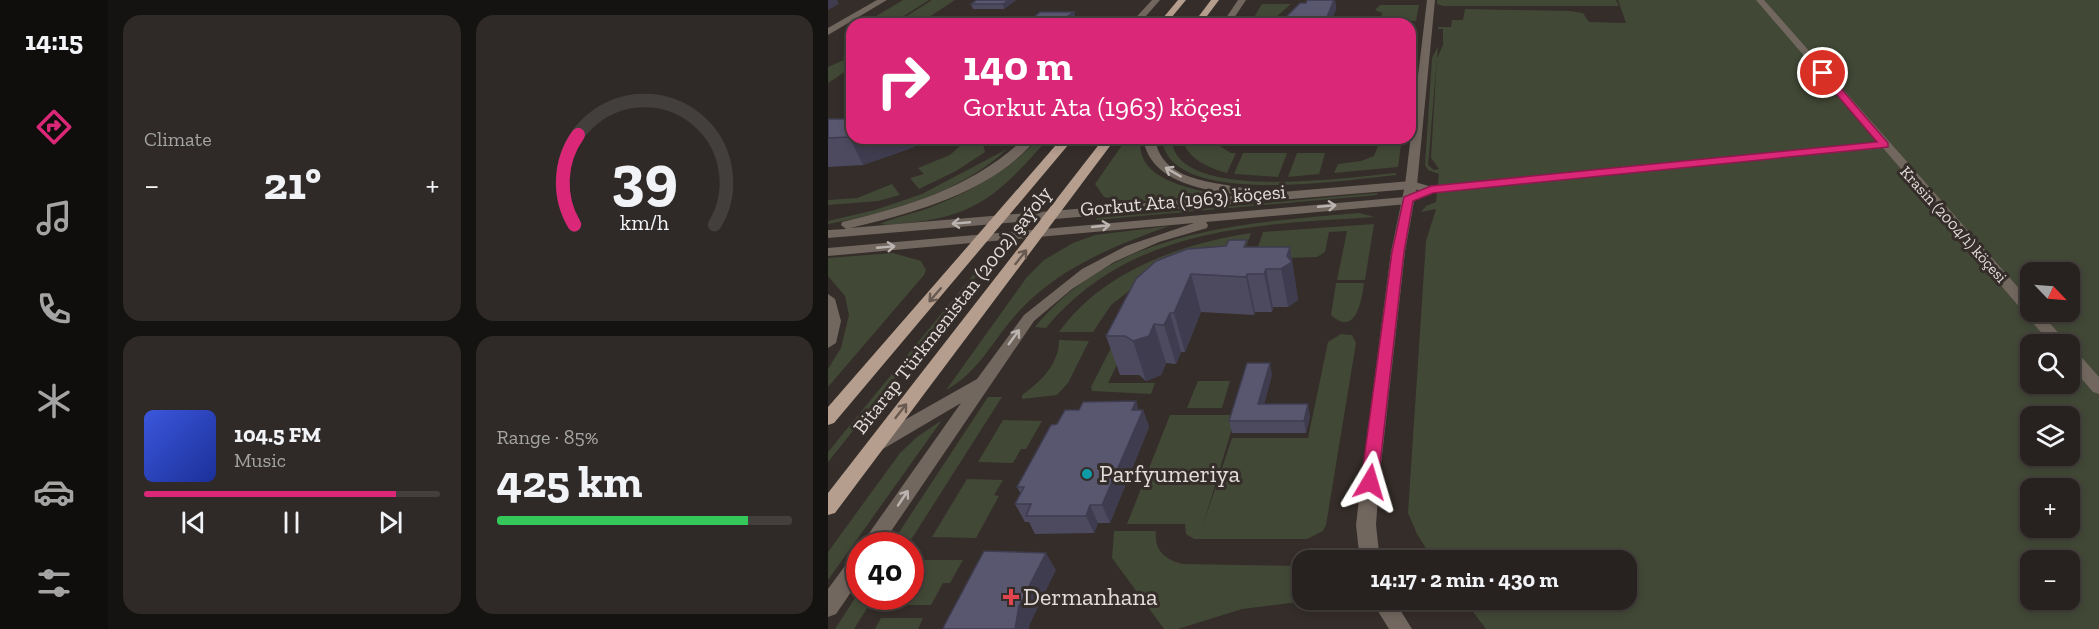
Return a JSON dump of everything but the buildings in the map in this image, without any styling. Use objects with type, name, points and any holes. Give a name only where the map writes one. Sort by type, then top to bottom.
[{"type":"main road","points":[[1167,18],[1182,0]]},
{"type":"main road","points":[[1202,18],[1215,0]]},
{"type":"main road","name":"Bitarap Türkmenistan (2002) şaýoly","points":[[828,419],[1063,144]]},
{"type":"main road","name":"Bitarap Türkmenistan (2002) şaýoly","points":[[828,507],[1040,233],[1106,144]]},
{"type":"street","points":[[852,18],[883,0]]},
{"type":"street","points":[[1140,18],[1156,0]]},
{"type":"street","points":[[1229,18],[1242,0]]},
{"type":"street","points":[[1416,138],[1431,0]]},
{"type":"street","name":"Krasin (2004/1) köçesi","points":[[1760,0],[1884,145],[2020,298]]},
{"type":"street","points":[[828,32],[846,22]]},
{"type":"street","points":[[828,229],[911,208],[946,195],[993,170],[1025,144]]},
{"type":"street","points":[[1151,144],[1155,157],[1162,166],[1177,175],[1269,204]]},
{"type":"street","points":[[1369,550],[1366,525],[1370,482],[1398,252],[1411,184],[1415,144]]},
{"type":"street","name":"Gorkut Ata (1963) köçesi","points":[[828,252],[1040,233],[1411,184],[1431,189],[1884,145]]},
{"type":"street","name":"Gorkut Ata (1963) köçesi","points":[[828,234],[1053,215],[1269,204],[1408,200],[1431,189]]},
{"type":"street","points":[[880,532],[982,382],[1029,318],[1062,290],[1106,260],[1164,234],[1269,204]]},
{"type":"street","points":[[828,299],[833,321],[828,343]]},
{"type":"street","name":"Krasin (2004/1) köçesi","points":[[2041,322],[2052,334]]},
{"type":"street","points":[[2080,366],[2099,388]]},
{"type":"street","points":[[874,446],[982,382]]},
{"type":"street","points":[[828,607],[846,581]]},
{"type":"street","points":[[1389,610],[1401,629]]},
{"type":"green space","points":[[903,0],[929,0],[901,18],[873,18]]},
{"type":"green space","points":[[932,0],[955,0],[928,18],[904,18]]},
{"type":"green space","points":[[1437,0],[1616,0],[1619,6],[1443,6],[1437,4]]},
{"type":"green space","points":[[1618,0],[2099,0],[2099,629],[1486,629],[1472,610],[1637,610],[1637,550],[1427,550],[1408,513],[1426,241],[1436,209],[1421,212],[1426,206],[1436,202],[1439,174],[1428,170],[1425,165],[1432,58],[1438,46],[1428,165],[1434,170],[1439,169],[1431,158],[1437,58],[1443,45],[1443,29],[1438,29],[1438,27],[1451,27],[1452,20],[1463,20],[1465,9],[1570,11],[1583,13],[1589,22],[1626,23]]},
{"type":"green space","points":[[1262,4],[1291,4],[1275,18],[1254,18]]},
{"type":"green space","points":[[1380,5],[1419,5],[1416,21],[1416,18],[1381,18],[1382,13],[1375,10]]},
{"type":"green space","points":[[846,55],[846,71],[828,83],[828,67],[844,60],[843,57]]},
{"type":"green space","points":[[962,144],[983,144],[985,152],[956,171],[919,189],[910,178],[924,174],[918,168],[950,155]]},
{"type":"green space","points":[[1033,144],[1044,144],[1006,183],[977,204],[939,218],[889,225],[880,224],[929,208],[974,188],[1015,161]]},
{"type":"green space","points":[[1123,144],[1141,144],[1141,152],[1146,164],[1155,173],[1180,185],[1219,195],[1132,202],[1104,197],[1095,184]]},
{"type":"green space","points":[[1165,144],[1174,144],[1180,159],[1201,172],[1232,179],[1269,182],[1396,173],[1396,175],[1304,184],[1264,185],[1226,182],[1194,175],[1172,160]]},
{"type":"green space","points":[[1217,144],[1231,153],[1236,153],[1227,173],[1193,157],[1185,145]]},
{"type":"green space","points":[[1379,144],[1401,144],[1398,167],[1334,173],[1338,164],[1361,161],[1374,156]]},
{"type":"green space","points":[[1007,149],[968,178],[946,189],[899,207],[828,224],[828,221],[875,210],[922,194]]},
{"type":"green space","points":[[1243,153],[1287,153],[1278,177],[1234,174]]},
{"type":"green space","points":[[1297,153],[1325,153],[1319,174],[1288,177]]},
{"type":"green space","points":[[892,184],[900,195],[878,201],[828,205],[828,200],[857,198]]},
{"type":"green space","points":[[1377,193],[1377,195],[1096,220],[1097,218]]},
{"type":"green space","points":[[1359,213],[1375,217],[1284,223],[1240,229],[1197,237],[1156,250],[1116,269],[1080,294],[1046,328],[1035,327],[1067,294],[1103,269],[1142,250],[1184,237],[1227,228],[1271,221]]},
{"type":"green space","points":[[1374,224],[1365,280],[1337,280],[1347,231],[1329,232],[1325,252],[1317,257],[1254,259],[1263,232]]},
{"type":"green space","points":[[1169,226],[1090,259],[1054,281],[1021,309],[969,373],[946,390],[1027,277],[1044,260],[1073,243],[1095,235]]},
{"type":"green space","points":[[1251,233],[1242,258],[1133,288],[1111,305],[1093,332],[1059,332],[1098,292],[1145,264],[1197,245]]},
{"type":"green space","points":[[893,253],[921,261],[926,270],[924,275],[828,387],[828,369],[841,348],[849,315],[845,296],[828,276],[828,258]]},
{"type":"green space","points":[[978,269],[982,269],[828,462],[828,452]]},
{"type":"green space","points":[[1336,283],[1364,283],[1362,298],[1356,314],[1346,322],[1331,315]]},
{"type":"green space","points":[[1341,334],[1352,335],[1356,343],[1326,525],[1323,531],[1307,539],[1194,539],[1186,534],[1185,524],[1127,524],[1170,415],[1236,415],[1203,525],[1232,438],[1308,438],[1328,342]]},
{"type":"green space","points":[[1059,340],[1089,341],[1068,383],[1057,395],[1022,399],[1022,395],[1042,378],[1052,365]]},
{"type":"green space","points":[[1111,348],[1125,348],[1108,383],[1155,383],[1151,394],[1092,391],[1091,387]]},
{"type":"green space","points":[[1198,381],[1230,381],[1222,408],[1187,408]]},
{"type":"green space","points":[[988,397],[1002,397],[916,532],[899,532]]},
{"type":"green space","points":[[942,420],[862,532],[846,532],[846,555],[828,580],[828,552],[900,453],[917,437]]},
{"type":"green space","points":[[1003,420],[1042,421],[1026,449],[1021,449],[1013,463],[978,462]]},
{"type":"green space","points":[[967,479],[1003,480],[994,495],[999,496],[976,538],[932,537]]},
{"type":"green space","points":[[1114,531],[1156,531],[1157,543],[1162,553],[1182,564],[1292,566],[1292,603],[1242,609],[1178,629],[1164,629],[1112,558]]},
{"type":"green space","points":[[924,560],[963,560],[950,583],[943,583],[931,605],[924,605]]},
{"type":"green space","points":[[847,610],[866,610],[854,629],[835,629]]},
{"type":"green space","points":[[881,618],[923,618],[918,629],[875,629]]},
{"type":"place","name":"Parfyumeriya","points":[[1087,474]]},
{"type":"place","name":"Dermanhana","points":[[1011,597]]},
{"type":"route","points":[[1370,482],[1398,252],[1408,200],[1431,189],[1884,145],[1823,73]]}]
